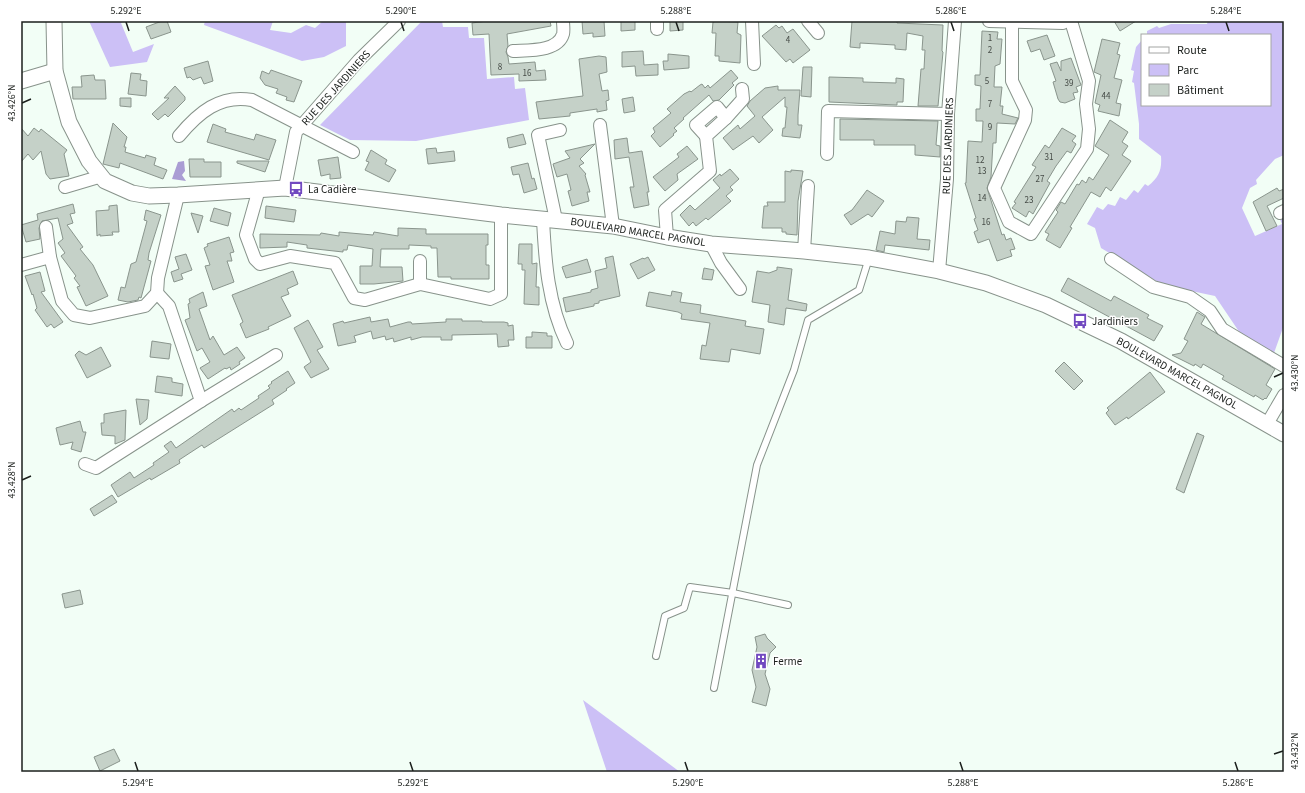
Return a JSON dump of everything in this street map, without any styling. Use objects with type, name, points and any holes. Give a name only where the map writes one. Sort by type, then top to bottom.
[{"type":"street","name":"BOULEVARD MARCEL PAGNOL","points":[[54,21],[55,71],[69,122],[89,161],[106,181],[132,193],[149,196],[285,188],[501,215],[613,226],[667,238],[711,244],[804,251],[869,258],[939,271],[986,283],[1046,305],[1122,341],[1284,434]]},
{"type":"street","name":"RUE DES JARDINIERS","points":[[285,188],[296,132],[360,60],[399,21]]},
{"type":"street","points":[[513,51],[550,47],[558,42],[563,34],[563,21]]},
{"type":"street","points":[[752,21],[754,64]]},
{"type":"street","points":[[808,21],[818,33]]},
{"type":"street","name":"RUE DES JARDINIERS","points":[[939,271],[947,179],[948,114],[955,21]]},
{"type":"street","points":[[989,21],[1063,23],[1067,21]]},
{"type":"street","points":[[1012,22],[1012,81],[1026,110],[1025,120],[994,188],[1009,222],[1032,234],[1087,150],[1089,129],[1086,104],[1089,81],[1071,21]]},
{"type":"street","points":[[21,81],[55,71]]},
{"type":"street","points":[[667,238],[665,210],[710,171],[706,136],[726,118],[742,99],[742,89]]},
{"type":"street","points":[[179,136],[188,125],[212,105],[224,100],[240,98],[252,100],[353,152]]},
{"type":"street","points":[[826,154],[828,111],[948,114]]},
{"type":"street","points":[[600,125],[613,226]]},
{"type":"street","points":[[560,130],[538,135],[549,219],[545,250],[550,292],[556,317],[567,343]]},
{"type":"street","points":[[65,187],[102,176]]},
{"type":"street","points":[[804,251],[808,186]]},
{"type":"street","points":[[259,189],[246,235],[255,259],[260,264],[290,256],[335,263],[354,298],[365,300],[420,284],[490,300],[502,294],[501,215]]},
{"type":"street","points":[[46,227],[50,257],[62,301],[74,315],[90,318],[145,306],[157,293],[158,278],[178,195]]},
{"type":"street","points":[[711,244],[721,264],[740,289]]},
{"type":"street","points":[[21,265],[50,257]]},
{"type":"street","points":[[1111,259],[1153,287],[1190,297],[1210,311],[1222,329],[1284,366]]},
{"type":"street","points":[[420,262],[420,284]]},
{"type":"street","points":[[157,293],[169,306],[201,401]]},
{"type":"street","points":[[85,464],[96,468],[276,355]]},
{"type":"street","points":[[1267,424],[1284,395]]},
{"type":"lane","points":[[714,688],[757,465],[794,370],[808,320],[859,290],[869,258]]},
{"type":"lane","points":[[656,656],[664,616],[684,608],[690,587],[733,593],[788,605]]},
{"type":"green space","points":[[89,21],[125,21],[121,23],[133,52],[154,44],[147,62],[110,67]]},
{"type":"green space","points":[[205,21],[273,21],[270,30],[291,33],[306,25],[315,28],[323,21],[346,21],[346,46],[324,57],[302,61],[204,25]]},
{"type":"green space","points":[[422,21],[442,21],[443,27],[468,27],[469,38],[484,38],[487,79],[514,77],[515,89],[525,88],[529,120],[416,141],[350,140],[320,125]]},
{"type":"green space","points":[[1208,21],[1284,21],[1284,155],[1275,159],[1256,180],[1257,184],[1250,188],[1242,208],[1255,236],[1282,224],[1279,217],[1284,214],[1284,325],[1274,353],[1242,336],[1215,296],[1163,285],[1101,248],[1095,228],[1087,224],[1097,207],[1103,210],[1108,204],[1115,206],[1120,197],[1126,200],[1134,190],[1138,193],[1145,184],[1148,186],[1159,173],[1161,156],[1139,139],[1139,124],[1134,83],[1132,82],[1134,71],[1131,70],[1136,47],[1141,41],[1141,106],[1271,106],[1271,34],[1147,34],[1147,31],[1157,26],[1159,28],[1171,24],[1207,24]]},
{"type":"green space","points":[[583,700],[680,772],[607,772]]},
{"type":"shaded area","points":[[184,161],[185,171],[182,175],[186,181],[172,179],[178,162]]},
{"type":"building","points":[[162,21],[167,21],[171,32],[151,39],[146,27]]},
{"type":"building","points":[[487,21],[550,21],[551,26],[507,34],[508,46],[506,52],[509,64],[535,62],[536,71],[545,70],[546,80],[519,81],[519,74],[491,75],[489,34],[473,35],[472,23]]},
{"type":"building","points":[[582,21],[604,21],[605,36],[593,37],[593,33],[583,34]]},
{"type":"building","points":[[621,21],[635,21],[635,30],[621,31]]},
{"type":"building","points":[[670,21],[683,21],[683,30],[670,31]]},
{"type":"building","points":[[852,21],[897,21],[897,23],[943,25],[943,52],[938,106],[918,106],[921,69],[924,69],[925,50],[922,50],[923,36],[907,33],[906,50],[895,49],[895,45],[860,43],[860,48],[850,47]]},
{"type":"building","points":[[1114,21],[1136,21],[1120,31]]},
{"type":"building","points":[[713,22],[738,22],[737,33],[741,35],[740,63],[719,61],[719,56],[715,56],[716,33],[712,33]]},
{"type":"building","points":[[776,25],[779,28],[782,26],[787,33],[793,29],[810,50],[793,63],[790,59],[786,62],[762,36]]},
{"type":"building","points":[[982,31],[998,32],[997,39],[1002,39],[1000,64],[995,66],[994,87],[1002,87],[1000,106],[1003,106],[1002,114],[1018,118],[1015,124],[997,123],[996,143],[993,143],[991,177],[987,188],[1002,235],[1004,234],[1006,240],[1011,238],[1015,249],[1010,250],[1012,256],[997,261],[989,239],[978,243],[974,232],[978,230],[974,219],[976,218],[965,183],[968,141],[982,142],[983,121],[976,121],[976,109],[980,109],[981,86],[975,85],[975,75],[980,75]]},
{"type":"building","points":[[1047,35],[1055,56],[1044,60],[1040,49],[1031,52],[1027,41]]},
{"type":"building","points":[[1102,39],[1120,43],[1117,54],[1120,55],[1114,78],[1122,80],[1116,103],[1121,104],[1119,116],[1098,111],[1100,105],[1095,103],[1101,75],[1094,72]]},
{"type":"building","points":[[643,51],[644,65],[658,64],[658,75],[636,76],[635,66],[622,67],[622,52]]},
{"type":"building","points":[[668,54],[689,56],[689,68],[664,70],[663,61],[668,61]]},
{"type":"building","points":[[599,56],[606,57],[607,72],[599,74],[602,91],[608,90],[609,100],[606,101],[607,110],[597,112],[597,109],[570,113],[570,116],[539,119],[536,102],[583,96],[579,59]]},
{"type":"building","points":[[1071,58],[1081,85],[1076,87],[1078,92],[1073,93],[1075,99],[1065,103],[1060,102],[1058,99],[1053,82],[1056,81],[1050,64],[1057,62],[1061,71],[1061,61]]},
{"type":"building","points":[[208,61],[213,81],[204,84],[201,77],[193,80],[190,77],[187,78],[184,68]]},
{"type":"building","points":[[803,67],[812,67],[811,97],[801,96]]},
{"type":"building","points":[[271,70],[302,81],[294,102],[286,100],[287,97],[276,93],[278,89],[265,85],[260,78],[262,71],[269,74]]},
{"type":"building","points":[[731,70],[738,78],[732,83],[734,85],[719,100],[713,101],[709,95],[683,118],[684,119],[674,128],[677,131],[673,134],[674,135],[660,147],[651,136],[655,132],[653,128],[671,113],[667,109],[684,94],[690,91],[691,92],[702,84],[705,88],[708,85],[710,88]]},
{"type":"building","points":[[131,73],[141,74],[140,80],[147,81],[146,96],[128,94]]},
{"type":"building","points":[[94,75],[95,80],[105,80],[106,99],[73,99],[72,87],[82,87],[81,76]]},
{"type":"building","points":[[829,77],[863,78],[863,82],[896,83],[896,78],[904,79],[903,102],[897,102],[897,105],[829,102]]},
{"type":"building","points":[[175,86],[185,97],[185,100],[168,117],[165,114],[158,120],[152,114],[169,98],[164,98]]},
{"type":"building","points":[[778,86],[778,90],[800,90],[798,125],[802,125],[800,138],[782,136],[783,128],[785,128],[787,107],[785,107],[785,97],[762,117],[773,130],[759,143],[753,136],[733,150],[723,138],[738,125],[740,129],[755,116],[747,106],[750,101],[765,88]]},
{"type":"building","points":[[633,97],[635,111],[624,113],[622,99]]},
{"type":"building","points":[[120,98],[131,98],[131,107],[120,106]]},
{"type":"building","points":[[840,119],[938,121],[936,145],[940,146],[940,157],[915,155],[915,145],[874,145],[874,140],[840,140]]},
{"type":"building","points":[[1110,120],[1128,132],[1122,142],[1128,146],[1122,155],[1131,161],[1111,191],[1106,187],[1100,197],[1091,192],[1070,227],[1072,228],[1060,248],[1046,240],[1049,234],[1045,232],[1058,212],[1056,210],[1061,202],[1065,204],[1077,184],[1079,185],[1082,180],[1086,183],[1089,177],[1093,180],[1109,155],[1095,146]]},
{"type":"building","points":[[113,123],[127,137],[124,147],[126,147],[125,152],[145,158],[146,155],[156,158],[154,165],[167,170],[163,179],[120,163],[119,168],[103,164]]},
{"type":"building","points":[[213,124],[226,129],[225,132],[254,140],[256,134],[276,140],[269,160],[207,142]]},
{"type":"building","points":[[21,128],[28,136],[34,128],[39,132],[41,129],[67,150],[64,154],[69,176],[50,179],[46,174],[41,151],[33,160],[28,154],[21,162]]},
{"type":"building","points":[[1062,128],[1076,136],[1072,141],[1076,144],[1071,153],[1067,151],[1056,166],[1047,181],[1050,183],[1033,214],[1029,211],[1026,217],[1012,208],[1016,203],[1014,202],[1036,167],[1032,165],[1045,145],[1049,148]]},
{"type":"building","points":[[523,134],[526,144],[509,148],[507,138]]},
{"type":"building","points":[[627,138],[629,153],[642,151],[649,192],[647,192],[649,205],[634,208],[630,187],[634,187],[629,157],[615,159],[614,140]]},
{"type":"building","points":[[595,144],[580,159],[584,163],[579,166],[586,174],[590,192],[587,192],[589,201],[572,206],[568,191],[571,190],[567,174],[557,177],[553,164],[570,158],[565,151]]},
{"type":"building","points":[[687,146],[698,159],[677,174],[678,180],[665,191],[653,177],[679,157],[677,154]]},
{"type":"building","points":[[436,148],[437,153],[454,151],[455,161],[428,164],[426,149]]},
{"type":"building","points":[[371,150],[387,160],[385,164],[396,170],[389,182],[365,170],[369,162],[366,161]]},
{"type":"building","points":[[338,157],[341,178],[330,179],[330,174],[321,176],[318,160]]},
{"type":"building","points":[[189,159],[204,159],[204,162],[221,162],[221,177],[190,177]]},
{"type":"building","points":[[237,161],[269,161],[265,172],[237,163]]},
{"type":"building","points":[[528,163],[532,179],[534,178],[537,189],[524,193],[519,174],[513,175],[511,167]]},
{"type":"building","points":[[730,169],[739,179],[730,187],[733,190],[726,196],[731,201],[708,220],[706,218],[696,226],[693,222],[689,226],[680,215],[690,205],[695,210],[720,188],[713,180],[720,174],[721,176]]},
{"type":"building","points":[[791,170],[803,171],[798,201],[797,235],[786,234],[786,232],[782,232],[782,228],[762,228],[764,206],[768,206],[767,202],[785,202],[785,171],[791,172]]},
{"type":"building","points":[[1277,188],[1279,191],[1284,189],[1284,198],[1267,206],[1277,226],[1266,231],[1253,202]]},
{"type":"building","points":[[867,190],[884,201],[872,217],[868,214],[851,225],[844,215],[852,210]]},
{"type":"building","points":[[73,204],[75,213],[70,214],[73,223],[67,225],[83,247],[80,249],[93,265],[108,296],[86,306],[77,287],[80,286],[74,278],[76,276],[61,256],[65,253],[58,243],[63,239],[58,218],[42,221],[39,228],[40,239],[26,242],[21,225],[38,220],[37,214]]},
{"type":"building","points":[[117,205],[119,232],[112,232],[113,235],[100,236],[100,234],[97,236],[96,211],[109,210],[109,206]]},
{"type":"building","points":[[266,206],[296,210],[294,222],[265,218]]},
{"type":"building","points":[[214,208],[231,213],[228,226],[210,221]]},
{"type":"building","points":[[146,210],[161,215],[149,253],[148,260],[151,261],[141,298],[139,297],[138,300],[128,302],[118,300],[121,287],[125,288],[131,264],[136,262],[147,221],[144,220]]},
{"type":"building","points":[[191,213],[203,216],[198,233]]},
{"type":"building","points":[[907,217],[919,218],[917,239],[930,240],[929,250],[885,245],[884,252],[876,250],[880,231],[895,234],[896,221],[906,222]]},
{"type":"building","points":[[398,228],[426,229],[426,234],[488,234],[488,245],[486,245],[486,265],[489,265],[489,279],[451,279],[451,277],[438,277],[437,248],[431,248],[431,246],[409,245],[409,249],[381,249],[380,267],[402,267],[403,281],[374,284],[360,284],[360,266],[372,266],[373,249],[348,245],[347,250],[343,250],[343,252],[307,248],[307,245],[287,242],[287,247],[260,248],[260,234],[320,235],[321,233],[339,236],[339,232],[373,235],[374,232],[398,236]]},
{"type":"building","points":[[229,237],[234,252],[230,253],[232,261],[227,261],[234,282],[213,290],[205,266],[210,265],[204,248],[208,246],[207,244]]},
{"type":"building","points":[[519,244],[532,244],[532,264],[537,263],[536,287],[539,287],[539,305],[524,304],[525,270],[522,270],[522,264],[518,264]]},
{"type":"building","points":[[186,254],[192,270],[181,274],[183,279],[174,282],[171,272],[179,269],[175,257]]},
{"type":"building","points":[[613,256],[620,296],[599,301],[599,303],[594,304],[594,306],[566,312],[563,298],[591,292],[591,290],[598,288],[595,271],[607,268],[605,258]]},
{"type":"building","points":[[648,257],[655,270],[638,279],[630,264]]},
{"type":"building","points":[[587,259],[591,272],[566,278],[562,267]]},
{"type":"building","points":[[777,267],[792,269],[788,300],[807,304],[806,311],[786,308],[784,325],[768,322],[770,305],[752,302],[757,271],[769,273],[777,270]]},
{"type":"building","points":[[704,268],[714,270],[712,280],[702,279]]},
{"type":"building","points":[[293,271],[298,284],[287,289],[289,294],[281,297],[291,316],[268,327],[269,329],[246,338],[240,324],[243,322],[232,295]]},
{"type":"building","points":[[40,272],[45,291],[41,292],[63,322],[54,328],[51,324],[47,327],[35,310],[37,308],[33,294],[32,295],[25,276]]},
{"type":"building","points":[[1068,278],[1111,301],[1114,296],[1149,315],[1147,318],[1163,326],[1154,341],[1061,291]]},
{"type":"building","points":[[672,291],[682,293],[680,302],[701,305],[700,313],[746,321],[745,326],[764,329],[760,354],[731,349],[729,362],[700,359],[702,345],[706,346],[710,323],[681,319],[682,314],[678,312],[646,306],[649,292],[671,296]]},
{"type":"building","points":[[203,292],[207,306],[199,309],[210,340],[213,336],[224,355],[237,347],[245,358],[239,362],[240,364],[231,370],[230,367],[225,368],[208,379],[200,368],[210,362],[202,348],[197,351],[185,320],[190,318],[188,304],[190,303],[189,299]]},
{"type":"building","points":[[1197,312],[1205,317],[1201,324],[1275,369],[1266,385],[1272,389],[1266,399],[1265,398],[1263,400],[1255,395],[1254,397],[1222,379],[1224,376],[1203,364],[1201,368],[1195,364],[1194,366],[1172,355],[1181,353],[1188,341],[1184,339]]},
{"type":"building","points":[[370,317],[371,322],[388,319],[390,327],[408,322],[411,322],[412,324],[446,322],[446,319],[504,322],[508,323],[508,326],[513,325],[514,340],[508,340],[509,346],[498,347],[497,334],[452,335],[452,340],[441,340],[441,337],[422,337],[411,340],[411,337],[394,342],[393,338],[386,340],[385,336],[373,339],[371,331],[354,336],[356,342],[338,346],[333,324]]},
{"type":"building","points":[[308,320],[323,347],[317,350],[329,369],[311,378],[304,367],[311,362],[294,328]]},
{"type":"building","points":[[532,332],[547,333],[547,336],[552,336],[552,348],[526,348],[526,337],[532,337]]},
{"type":"building","points":[[152,341],[171,344],[169,359],[150,357]]},
{"type":"building","points":[[101,347],[111,366],[87,378],[75,355],[79,351],[86,355]]},
{"type":"building","points":[[1064,362],[1083,381],[1074,390],[1055,371]]},
{"type":"building","points":[[288,371],[295,383],[272,400],[274,404],[204,448],[202,445],[179,460],[180,463],[151,480],[150,478],[118,497],[111,485],[130,472],[134,478],[154,465],[153,463],[169,452],[164,446],[171,441],[176,448],[232,409],[234,412],[239,408],[241,410],[259,398],[258,396],[270,388],[268,386],[272,383],[271,382]]},
{"type":"building","points":[[1150,372],[1165,392],[1128,419],[1127,417],[1115,425],[1106,413],[1109,410],[1107,408]]},
{"type":"building","points":[[157,376],[172,378],[172,382],[183,384],[182,396],[155,392]]},
{"type":"building","points":[[136,399],[149,400],[147,419],[140,425]]},
{"type":"building","points":[[126,410],[125,440],[115,444],[115,436],[102,435],[101,423],[104,423],[104,414]]},
{"type":"building","points":[[80,421],[83,432],[86,432],[81,452],[71,449],[73,442],[60,445],[56,428]]},
{"type":"building","points":[[1197,433],[1204,436],[1184,493],[1176,489]]},
{"type":"building","points":[[112,495],[117,502],[94,516],[90,509]]},
{"type":"building","points":[[80,590],[83,604],[65,608],[62,594]]},
{"type":"building","name":"Ferme","points":[[765,634],[776,647],[770,653],[765,674],[770,689],[766,706],[752,702],[756,687],[752,670],[757,647],[755,637]]},
{"type":"building","points":[[114,749],[120,761],[100,771],[94,757]]},
{"type":"place","name":"La Cadière","points":[[296,189]]},
{"type":"place","name":"Jardiniers","points":[[1080,321]]},
{"type":"place","name":"Ferme","points":[[761,661]]}]
